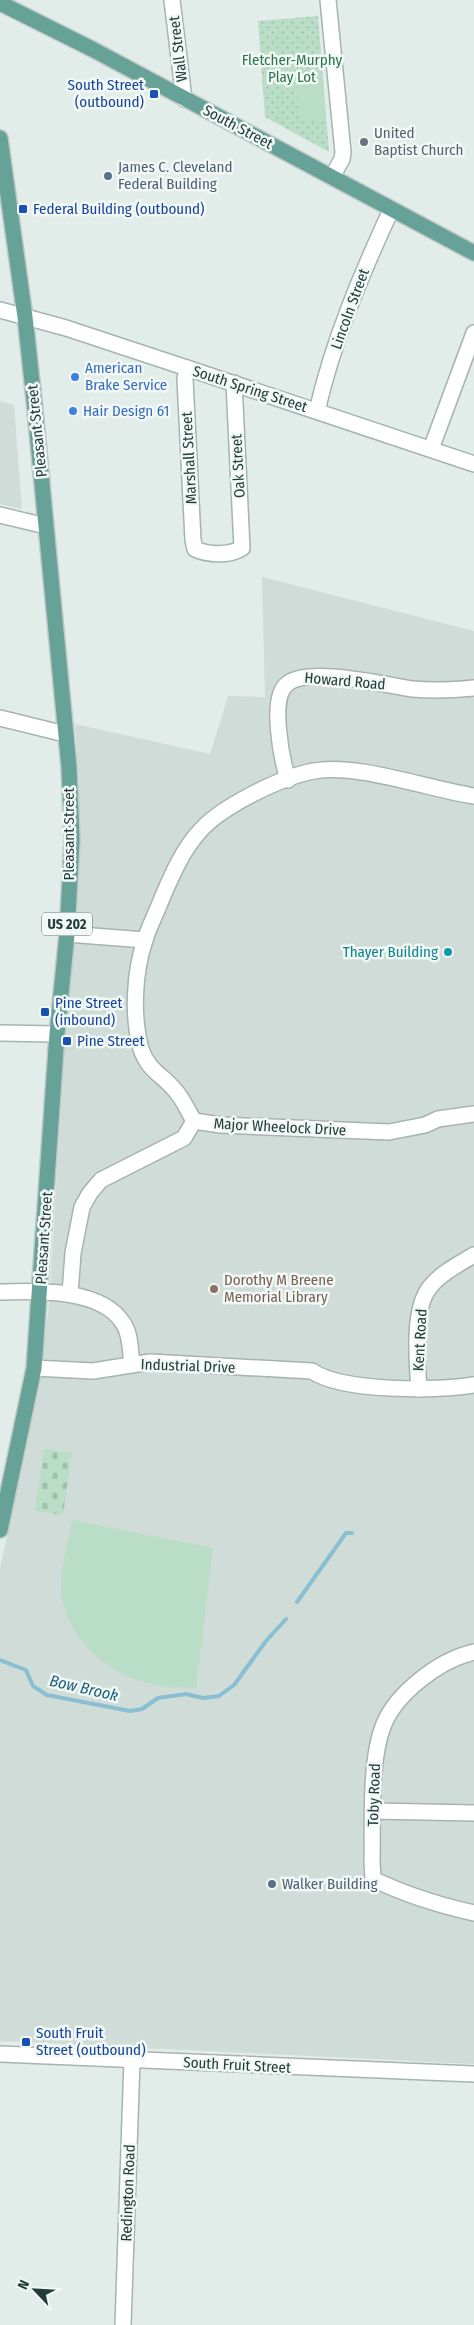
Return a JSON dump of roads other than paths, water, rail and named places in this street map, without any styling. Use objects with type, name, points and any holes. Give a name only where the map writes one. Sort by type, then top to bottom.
[{"type":"main road","name":"South Street","points":[[0,3],[474,253]]},
{"type":"main road","name":"Pleasant Street","points":[[0,138],[4,194],[25,317],[65,734],[72,840],[67,934],[57,1034],[34,1368],[0,1530]]},
{"type":"street","name":"Wall Street","points":[[172,0],[184,99]]},
{"type":"street","points":[[328,0],[343,152],[342,159],[332,177]]},
{"type":"street","name":"Lincoln Street","points":[[317,411],[324,381],[357,283],[391,210]]},
{"type":"street","name":"South Spring Street","points":[[0,310],[234,383],[474,464]]},
{"type":"street","points":[[431,449],[474,332]]},
{"type":"street","name":"Marshall Street","points":[[187,368],[185,379],[195,548],[202,552],[219,553],[236,552],[242,548]]},
{"type":"street","name":"Oak Street","points":[[234,383],[242,548]]},
{"type":"street","points":[[0,514],[46,526]]},
{"type":"street","name":"Howard Road","points":[[288,780],[281,756],[278,728],[280,699],[285,685],[298,677],[312,676],[356,680],[443,691],[474,688]]},
{"type":"street","points":[[0,718],[65,734]]},
{"type":"street","name":"Major Wheelock Drive","points":[[471,796],[359,772],[330,769],[313,771],[288,780],[237,802],[220,812],[199,832],[173,874],[145,940],[136,994],[137,1023],[142,1049],[149,1066],[159,1077],[175,1089],[194,1121],[230,1125],[389,1132],[425,1125],[438,1119],[474,1114]]},
{"type":"street","points":[[67,934],[145,940]]},
{"type":"street","points":[[0,1033],[57,1034]]},
{"type":"street","points":[[70,1294],[73,1253],[82,1207],[90,1193],[101,1180],[184,1138],[194,1121]]},
{"type":"street","name":"Kent Road","points":[[419,1389],[417,1355],[422,1298],[430,1286],[452,1267],[474,1255]]},
{"type":"street","points":[[0,1292],[70,1294],[102,1304],[123,1323],[128,1336],[132,1364]]},
{"type":"street","name":"Industrial Drive","points":[[34,1368],[93,1371],[150,1362],[312,1371],[322,1378],[419,1389],[455,1388],[474,1385]]},
{"type":"street","name":"Toby Road","points":[[474,1652],[459,1656],[433,1670],[410,1688],[391,1710],[382,1730],[376,1751],[373,1812],[373,1879],[425,1902],[474,1913]]},
{"type":"street","points":[[373,1812],[393,1810],[474,1813]]},
{"type":"street","name":"South Fruit Street","points":[[0,2054],[474,2074]]},
{"type":"street","name":"Redington Road","points":[[123,2325],[132,2060]]},
{"type":"waterway","name":"Bow Brook","points":[[297,1602],[346,1533],[352,1533]]},
{"type":"waterway","name":"Bow Brook","points":[[0,1660],[26,1670],[33,1686],[47,1695],[130,1711],[142,1709],[158,1698],[186,1694],[203,1698],[219,1696],[234,1685],[266,1641],[286,1619]]},
{"type":"place","name":"South Street (outbound)","points":[[154,94]]},
{"type":"place","name":"United Baptist Church","points":[[364,142]]},
{"type":"place","name":"James C. Cleveland Federal Building","points":[[108,176]]},
{"type":"place","name":"Federal Building (outbound)","points":[[23,209]]},
{"type":"place","name":"American Brake Service","points":[[75,377]]},
{"type":"place","name":"Hair Design 61","points":[[73,411]]},
{"type":"place","name":"Thayer Building","points":[[448,952]]},
{"type":"place","name":"Pine Street (inbound)","points":[[45,1012]]},
{"type":"place","name":"Pine Street","points":[[67,1041]]},
{"type":"place","name":"Dorothy M Breene Memorial Library","points":[[214,1289]]},
{"type":"place","name":"Walker Building","points":[[272,1884]]},
{"type":"place","name":"South Fruit Street (outbound)","points":[[26,2042]]},
{"type":"park label","name":"Fletcher-Murphy Play Lot","points":[[292,68]]}]
